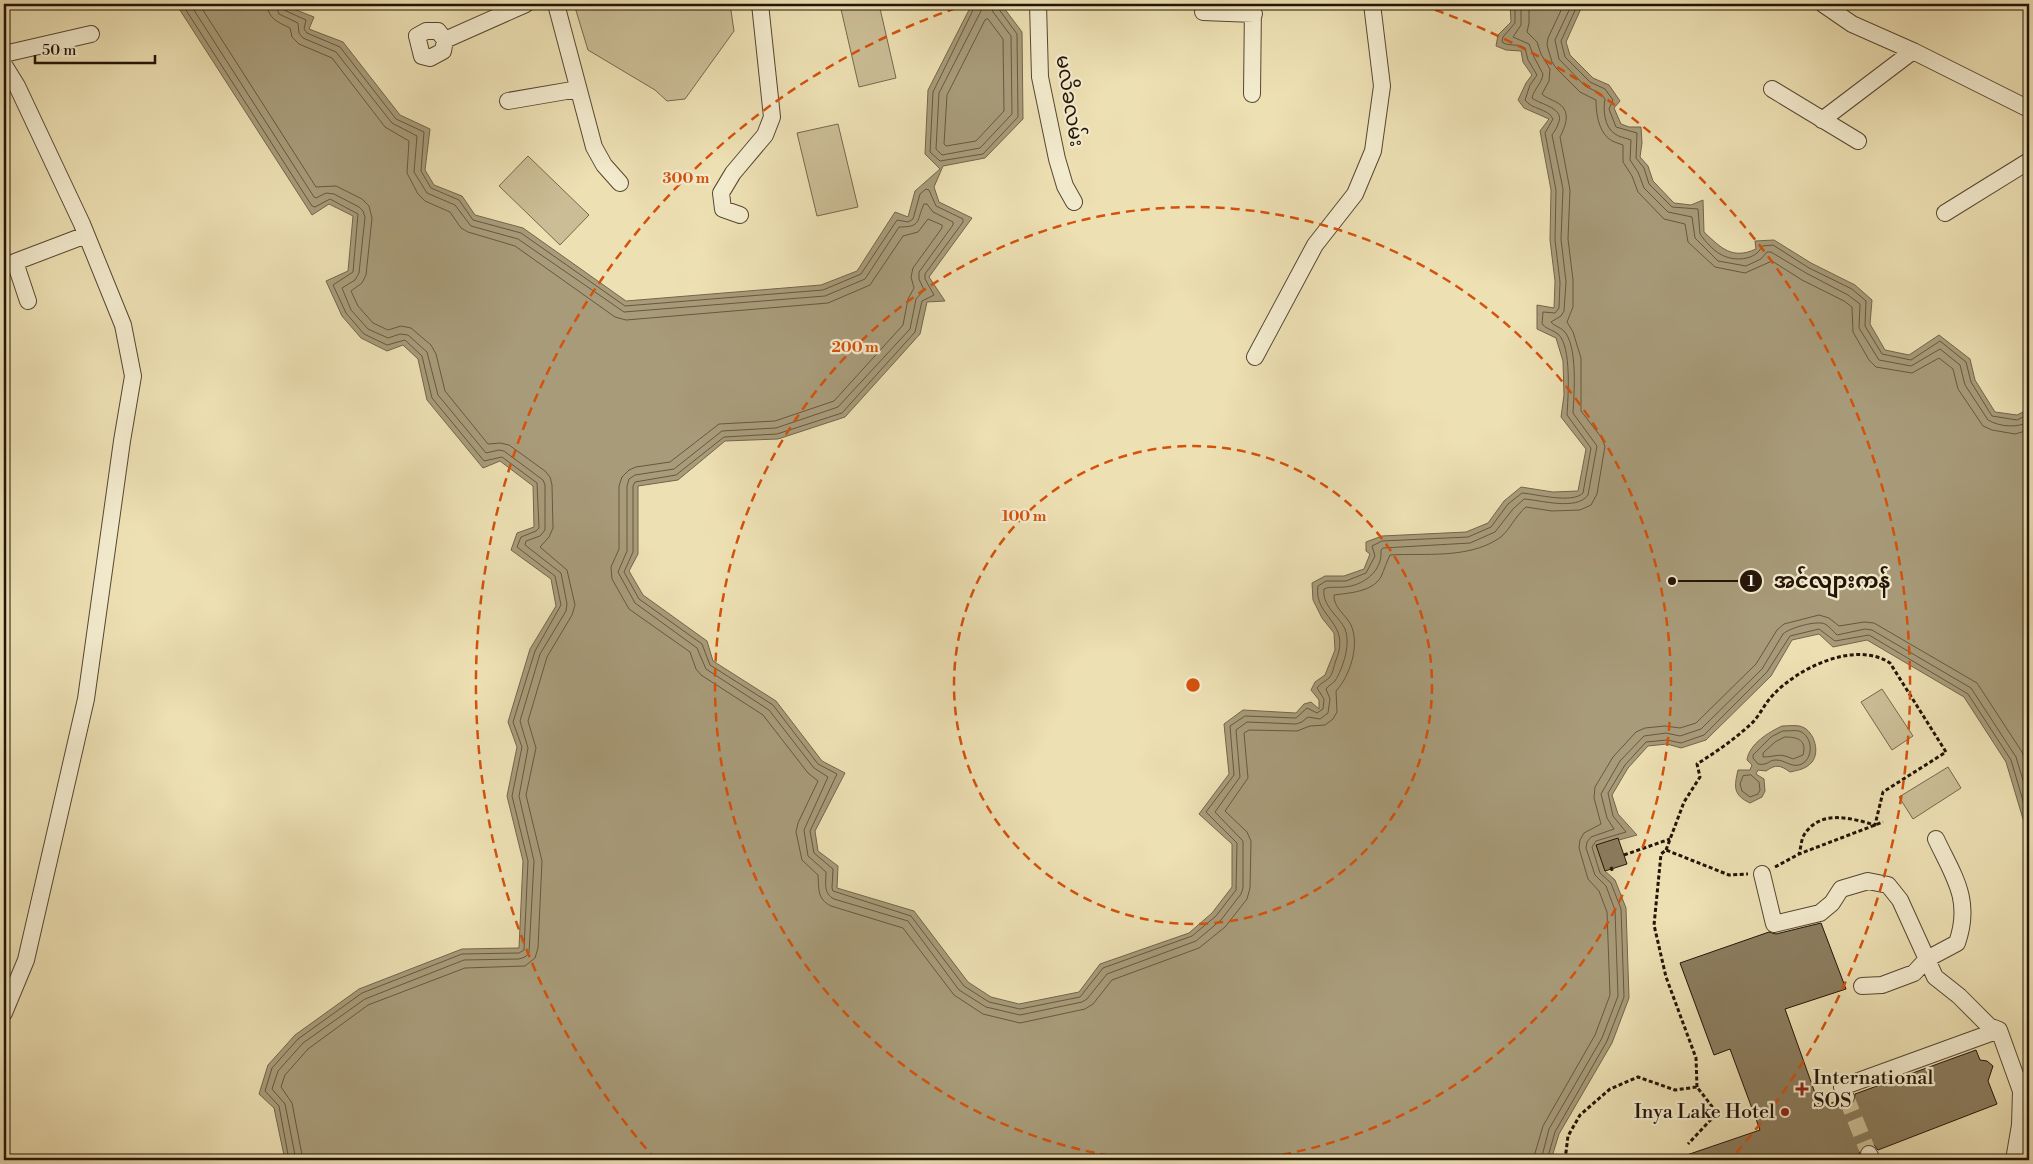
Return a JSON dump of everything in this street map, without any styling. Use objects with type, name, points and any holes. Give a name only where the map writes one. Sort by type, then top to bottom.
[{"type":"street","points":[[445,40],[526,4]]},
{"type":"street","points":[[556,4],[594,147],[604,165],[620,183]]},
{"type":"street","points":[[740,215],[723,209],[721,193],[733,173],[764,134],[772,117],[760,4]]},
{"type":"street","name":"မလိခလမ်း","points":[[1038,4],[1040,77],[1057,159],[1065,186],[1074,202]]},
{"type":"street","points":[[1255,357],[1316,245],[1355,194],[1373,151],[1382,86],[1372,4]]},
{"type":"street","points":[[1823,4],[1852,24],[1913,51],[2029,109]]},
{"type":"street","points":[[1203,12],[1254,9],[1252,94]]},
{"type":"street","points":[[4,54],[91,34]]},
{"type":"street","points":[[1822,120],[1913,51]]},
{"type":"street","points":[[4,65],[17,86],[86,235],[123,325],[133,376],[122,441],[86,700],[26,960],[4,1013]]},
{"type":"street","points":[[508,101],[578,89]]},
{"type":"street","points":[[1772,89],[1858,141]]},
{"type":"street","points":[[1945,214],[2029,161]]},
{"type":"street","points":[[28,301],[15,262],[86,235]]},
{"type":"street","points":[[1862,986],[1882,985],[1914,973],[1927,959],[1957,942],[1963,926],[1962,895],[1936,838]]},
{"type":"street","points":[[1762,874],[1774,924],[1810,917],[1820,913],[1832,903],[1841,889],[1868,881],[1888,885],[1900,900],[1935,977],[1989,1026],[1999,1030],[2025,1091],[2025,1122],[2014,1160]]},
{"type":"street","points":[[1846,1097],[1842,1087],[1999,1030]]},
{"type":"path","points":[[1688,1144],[1717,1112],[1697,1087],[1696,1058],[1666,977],[1654,925],[1660,854],[1666,850],[1684,802],[1700,777],[1697,764],[1726,745],[1753,722],[1772,695],[1794,676],[1817,664],[1842,656],[1880,656],[1890,663],[1946,752],[1883,792],[1875,825]]},
{"type":"path","points":[[1799,854],[1803,836],[1814,823],[1830,818],[1847,817],[1875,825]]},
{"type":"path","points":[[1666,850],[1729,875],[1762,874],[1799,854],[1883,822]]},
{"type":"path","points":[[1624,855],[1670,839]]},
{"type":"path","points":[[1611,867],[1614,873]]},
{"type":"path","points":[[1565,1160],[1568,1136],[1580,1115],[1610,1089],[1638,1077],[1675,1090],[1697,1087]]},
{"type":"shaded area","points":[[574,4],[730,4],[734,31],[685,99],[667,101],[655,90],[588,50]]},
{"type":"shaded area","points":[[879,4],[896,78],[859,87],[840,5]]},
{"type":"shaded area","points":[[838,124],[858,207],[817,216],[797,133]]},
{"type":"shaded area","points":[[528,156],[589,215],[560,245],[499,186]]},
{"type":"shaded area","points":[[1882,689],[1913,736],[1892,750],[1861,702]]},
{"type":"shaded area","points":[[1948,767],[1961,788],[1913,819],[1899,797]]},
{"type":"water","points":[[176,4],[281,4],[314,17],[309,29],[343,42],[400,115],[430,129],[425,170],[434,185],[462,196],[475,215],[523,228],[626,301],[821,285],[857,271],[895,212],[908,217],[915,191],[940,169],[925,154],[928,90],[972,4],[1001,4],[1022,32],[1023,119],[985,158],[943,166],[934,187],[939,202],[972,218],[929,277],[945,301],[927,302],[920,334],[845,417],[778,439],[725,441],[678,480],[638,486],[638,554],[629,571],[643,595],[707,641],[713,661],[776,701],[822,761],[845,773],[815,831],[818,851],[838,866],[837,888],[914,911],[968,982],[991,997],[1019,1004],[1079,992],[1100,964],[1189,933],[1212,913],[1232,887],[1232,844],[1199,814],[1229,774],[1224,724],[1243,710],[1296,713],[1304,704],[1311,702],[1319,709],[1319,700],[1311,690],[1315,682],[1325,675],[1335,650],[1334,633],[1322,618],[1313,600],[1312,583],[1325,576],[1344,576],[1364,569],[1370,554],[1366,551],[1366,542],[1382,536],[1466,532],[1488,523],[1504,501],[1521,487],[1553,492],[1578,491],[1586,449],[1561,417],[1564,395],[1563,361],[1556,338],[1537,329],[1537,305],[1554,308],[1555,281],[1550,240],[1551,190],[1540,131],[1549,119],[1524,108],[1518,100],[1532,75],[1523,62],[1521,51],[1506,50],[1496,46],[1498,35],[1511,22],[1510,4],[1583,4],[1566,42],[1570,55],[1593,78],[1609,85],[1620,101],[1614,108],[1621,124],[1629,127],[1641,127],[1642,143],[1640,157],[1648,166],[1653,181],[1674,203],[1691,205],[1703,200],[1704,232],[1710,238],[1727,251],[1733,253],[1748,252],[1756,249],[1755,241],[1774,240],[1811,263],[1855,285],[1872,300],[1870,324],[1885,350],[1909,355],[1939,335],[1970,359],[1975,380],[1995,412],[2017,415],[2029,409],[2029,839],[2006,762],[1964,697],[1867,640],[1833,647],[1819,634],[1792,640],[1771,676],[1706,740],[1681,748],[1667,744],[1648,746],[1628,768],[1612,795],[1618,814],[1637,835],[1597,846],[1605,871],[1615,880],[1626,908],[1629,998],[1612,1043],[1559,1134],[1551,1160],[285,1160],[274,1108],[259,1094],[268,1065],[295,1035],[359,989],[462,949],[519,948],[523,861],[507,796],[517,747],[508,722],[530,649],[556,606],[551,579],[511,550],[517,533],[534,527],[533,486],[500,461],[483,468],[427,400],[418,359],[403,345],[387,351],[361,338],[342,316],[326,281],[348,271],[353,216],[329,204],[312,215]]},
{"type":"water","points":[[1782,726],[1799,726],[1808,731],[1812,735],[1816,746],[1815,757],[1812,762],[1802,769],[1790,772],[1778,766],[1766,771],[1758,770],[1756,774],[1764,779],[1765,791],[1762,797],[1750,803],[1740,797],[1736,790],[1738,770],[1750,770],[1752,765],[1747,760],[1751,749],[1766,735]]},
{"type":"building","points":[[1618,838],[1627,864],[1605,871],[1596,845]]},
{"type":"building","points":[[1821,923],[1846,989],[1785,1009],[1820,1107],[1837,1101],[1840,1105],[1849,1106],[1854,1103],[1855,1094],[1976,1050],[1980,1060],[1987,1061],[1993,1066],[1988,1081],[1997,1104],[1878,1150],[1874,1145],[1865,1145],[1860,1149],[1859,1155],[1855,1156],[1857,1160],[1679,1160],[1678,1158],[1760,1130],[1730,1049],[1714,1055],[1680,963],[1769,932],[1776,934]]},
{"type":"tunnel","points":[[1846,1097],[1869,1154]]},
{"type":"place","name":"အင်လျားကန်","points":[[1672,581]]},
{"type":"place","name":"International SOS","points":[[1802,1089]]},
{"type":"place","name":"Inya Lake Hotel","points":[[1785,1112]]}]
